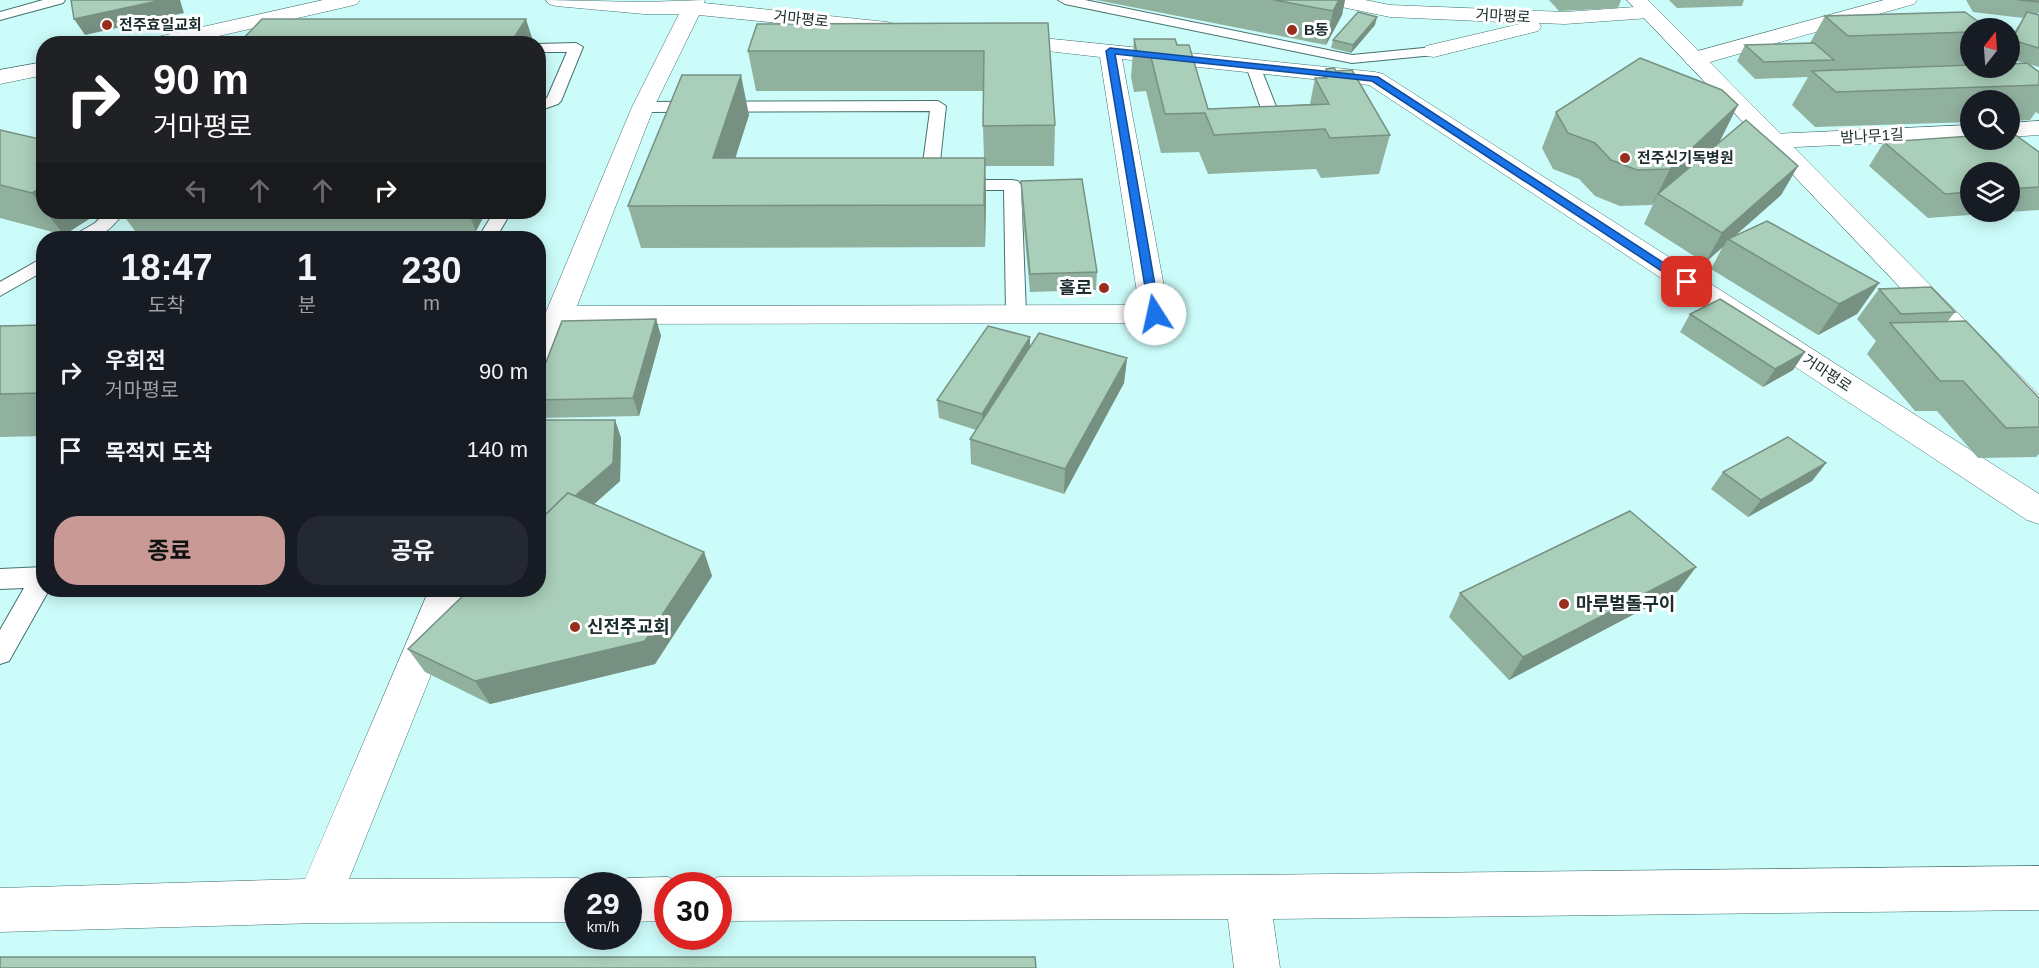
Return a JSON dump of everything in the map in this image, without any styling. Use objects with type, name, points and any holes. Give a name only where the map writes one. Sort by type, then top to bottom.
[{"type":"street","points":[[189,36],[350,0]]},
{"type":"street","name":"거마평로","points":[[556,0],[644,8],[693,4],[913,31]]},
{"type":"street","name":"거마평로","points":[[1334,0],[1390,11],[1565,18]]},
{"type":"street","points":[[1695,59],[1880,3],[1907,0]]},
{"type":"street","points":[[546,349],[643,107],[693,4]]},
{"type":"street","name":"거마평로","points":[[1434,51],[1565,18],[1643,6],[2039,414]]},
{"type":"street","name":"거마평로","points":[[982,38],[1375,79],[2039,511]]},
{"type":"street","points":[[560,315],[1155,314],[1110,51]]},
{"type":"street","points":[[0,77],[36,70]]},
{"type":"street","points":[[2020,129],[2039,128]]},
{"type":"street","name":"밤나무1길","points":[[1774,141],[1960,133]]},
{"type":"street","points":[[318,901],[444,597]]},
{"type":"street","points":[[732,899],[1248,897],[2039,888]]},
{"type":"street","points":[[1248,897],[1257,968]]},
{"type":"street","points":[[0,910],[318,901],[564,900]]},
{"type":"lane","points":[[0,16],[58,0]]},
{"type":"lane","points":[[1065,0],[1352,58],[1434,51]]},
{"type":"lane","points":[[297,26],[313,8]]},
{"type":"lane","points":[[546,48],[576,48],[553,101],[546,103]]},
{"type":"lane","points":[[1253,66],[1271,114]]},
{"type":"lane","points":[[643,107],[938,106],[929,184],[1012,184],[1016,314]]},
{"type":"lane","points":[[94,231],[108,219]]},
{"type":"lane","points":[[0,290],[36,268]]},
{"type":"lane","points":[[0,579],[36,577]]},
{"type":"lane","points":[[0,653],[36,589]]},
{"type":"building","points":[[71,0],[162,0],[74,19]]},
{"type":"building","points":[[1274,0],[1339,0],[1333,11]]},
{"type":"building","points":[[1358,12],[1377,17],[1353,45],[1333,40]]},
{"type":"building","points":[[1965,12],[1973,18],[1960,18],[1960,32],[1848,36],[1825,16]]},
{"type":"building","points":[[2027,12],[2039,15],[2039,48],[2020,42],[2020,25]]},
{"type":"building","points":[[262,19],[526,19],[515,36],[246,36]]},
{"type":"building","points":[[1048,23],[1055,125],[983,126],[984,51],[748,51],[757,24]]},
{"type":"building","points":[[1134,39],[1175,39],[1177,45],[1189,45],[1208,109],[1329,104],[1315,78],[1327,78],[1323,72],[1327,72],[1326,69],[1352,70],[1390,135],[1330,138],[1325,129],[1214,135],[1205,113],[1165,114],[1150,53],[1137,53]]},
{"type":"building","points":[[1814,43],[1834,60],[1764,62],[1745,45]]},
{"type":"building","points":[[1640,58],[1722,90],[1738,105],[1670,169],[1637,170],[1611,160],[1595,143],[1568,133],[1556,112]]},
{"type":"building","points":[[2020,63],[2027,63],[2039,72],[2039,85],[1836,92],[1812,71],[1960,65],[1960,78],[2020,78]]},
{"type":"building","points":[[682,75],[741,75],[713,158],[985,158],[984,205],[628,206]]},
{"type":"building","points":[[1746,120],[1798,166],[1722,233],[1658,194]]},
{"type":"building","points":[[0,130],[36,138],[36,191],[32,193],[0,185]]},
{"type":"building","points":[[1960,137],[1960,150],[2020,150],[2020,138],[2039,152],[2039,187],[2020,188],[2020,162],[1960,162],[1960,193],[1945,194],[1884,142]]},
{"type":"building","points":[[1082,179],[1097,272],[1030,274],[1021,181]]},
{"type":"building","points":[[1767,221],[1879,283],[1839,304],[1728,239]]},
{"type":"building","points":[[1931,287],[1955,312],[1901,314],[1879,289]]},
{"type":"building","points":[[1720,299],[1805,352],[1775,369],[1690,314]]},
{"type":"building","points":[[656,319],[633,398],[546,400],[546,362],[562,321]]},
{"type":"building","points":[[1966,321],[2039,398],[2039,427],[2006,428],[1963,381],[1940,381],[1890,323]]},
{"type":"building","points":[[36,325],[36,393],[0,394],[0,326]]},
{"type":"building","points":[[988,326],[1030,337],[982,414],[937,400]]},
{"type":"building","points":[[1039,333],[1127,358],[1065,469],[970,439]]},
{"type":"building","points":[[546,420],[615,420],[613,463],[575,496],[568,493],[546,514]]},
{"type":"building","points":[[1788,437],[1826,463],[1761,500],[1723,472]]},
{"type":"building","name":"신전주교회","points":[[568,493],[704,552],[645,641],[475,681],[408,649],[462,597],[546,597],[546,514]]},
{"type":"building","name":"마루벌돌구이","points":[[1630,511],[1696,567],[1523,657],[1460,593]]},
{"type":"building","points":[[0,957],[1035,957],[1036,968],[0,968]]},
{"type":"place","name":"전주효일교회","points":[[107,25]]},
{"type":"place","name":"B동","points":[[1292,30]]},
{"type":"place","name":"전주신기독병원","points":[[1625,158]]},
{"type":"place","name":"홀로","points":[[1104,288]]},
{"type":"place","name":"마루벌돌구이","points":[[1564,604]]},
{"type":"place","name":"신전주교회","points":[[575,627]]},
{"type":"route","points":[[1155,314],[1110,51],[1375,79],[1687,282]]}]
